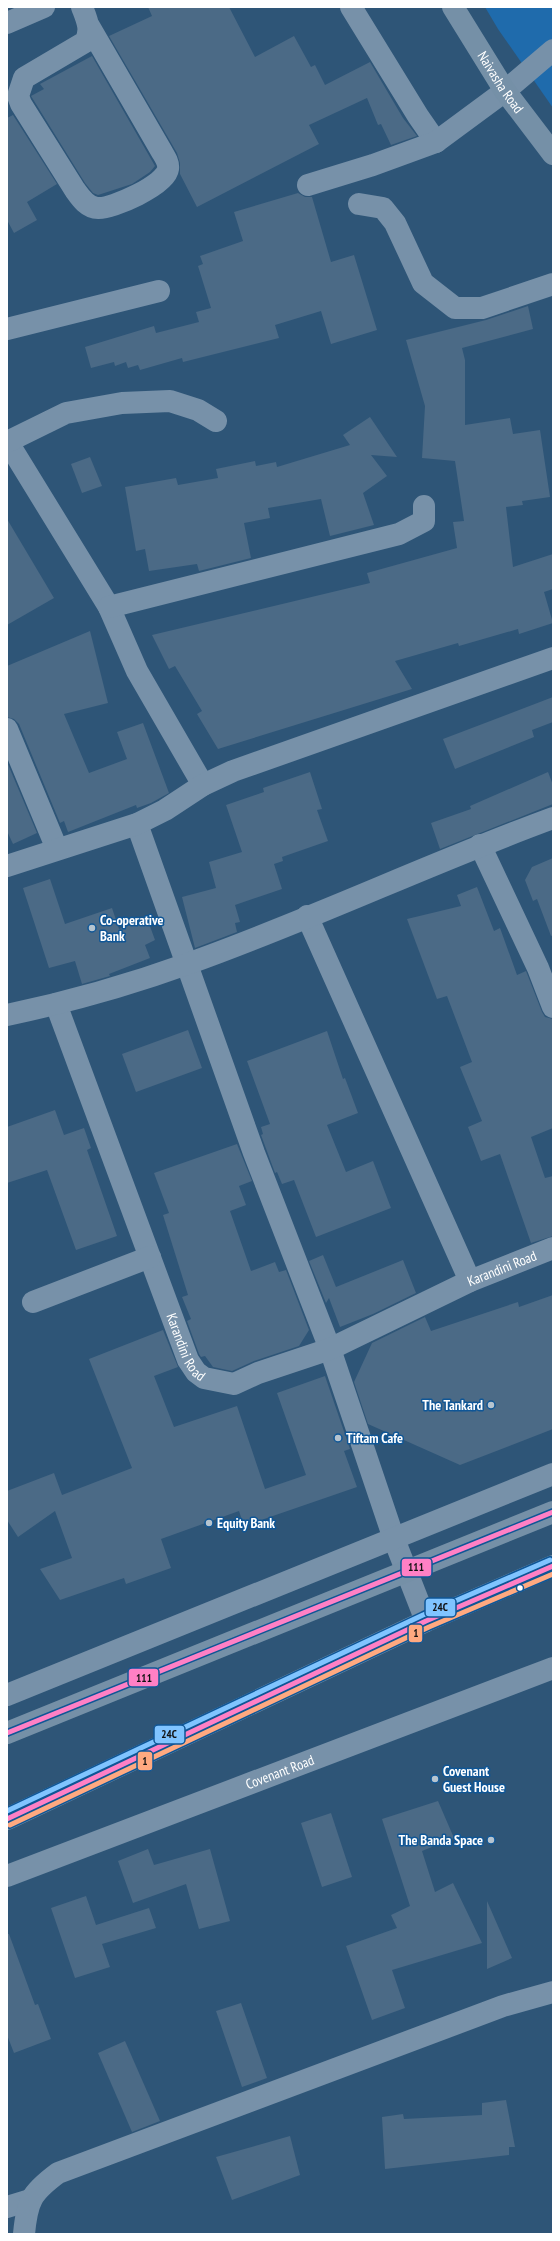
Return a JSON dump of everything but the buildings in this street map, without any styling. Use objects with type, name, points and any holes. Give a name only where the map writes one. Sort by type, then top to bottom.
[{"type":"main road","name":"Naivasha Road","points":[[453,7],[505,90],[553,154]]},
{"type":"main road","points":[[7,1733],[553,1512]]},
{"type":"main road","points":[[7,1818],[426,1621],[553,1566]]},
{"type":"street","points":[[7,23],[44,7]]},
{"type":"street","points":[[351,7],[418,116],[436,142]]},
{"type":"street","points":[[86,17],[162,152],[167,162],[168,170],[163,179],[134,196],[107,207],[97,208],[82,200],[18,96],[24,78],[85,42],[89,35],[86,17]]},
{"type":"street","points":[[308,185],[373,165],[436,142],[505,90],[553,50]]},
{"type":"street","points":[[359,204],[383,208],[395,224],[423,283],[455,308],[482,308],[553,284]]},
{"type":"street","points":[[7,330],[159,291]]},
{"type":"street","points":[[203,785],[137,671],[109,608],[7,441],[66,413],[122,403],[170,401],[198,410],[216,421]]},
{"type":"street","points":[[109,608],[399,534],[424,521],[424,506]]},
{"type":"street","points":[[7,866],[137,824],[165,810],[203,785],[233,771],[553,658]]},
{"type":"street","points":[[8,729],[57,849]]},
{"type":"street","points":[[7,1015],[56,1004],[187,964],[480,845],[553,818]]},
{"type":"street","points":[[137,824],[254,1154],[330,1349],[394,1539],[408,1571],[426,1621]]},
{"type":"street","points":[[480,845],[538,968],[553,1007]]},
{"type":"street","points":[[307,916],[470,1281]]},
{"type":"street","name":"Karandini Road","points":[[56,1004],[188,1360],[196,1372],[204,1378],[234,1384],[258,1373],[330,1349],[470,1281],[553,1248]]},
{"type":"street","points":[[33,1302],[150,1257]]},
{"type":"street","points":[[7,1695],[553,1474]]},
{"type":"street","name":"Covenant Road","points":[[7,1876],[553,1668]]},
{"type":"street","points":[[24,2234],[30,2200],[41,2186],[58,2173],[503,2006],[553,1992]]},
{"type":"street","points":[[7,2207],[30,2200]]},
{"type":"shaded area","points":[[485,7],[553,7],[553,108],[498,29]]},
{"type":"transit line","name":"111","points":[[7,1733],[553,1512]]},
{"type":"transit line","name":"24C","points":[[7,1811],[423,1615],[550,1560]]},
{"type":"transit line","name":"111","points":[[7,1819],[426,1621],[553,1566]]},
{"type":"transit line","name":"1","points":[[10,1825],[429,1627],[553,1574]]},
{"type":"place","name":"Co-operative Bank","points":[[92,928]]},
{"type":"place","name":"The Tankard","points":[[491,1405]]},
{"type":"place","name":"Tiftam Cafe","points":[[338,1438]]},
{"type":"place","name":"Equity Bank","points":[[209,1523]]},
{"type":"place","name":"Covenant Guest House","points":[[435,1779]]},
{"type":"place","name":"The Banda Space","points":[[491,1840]]}]
